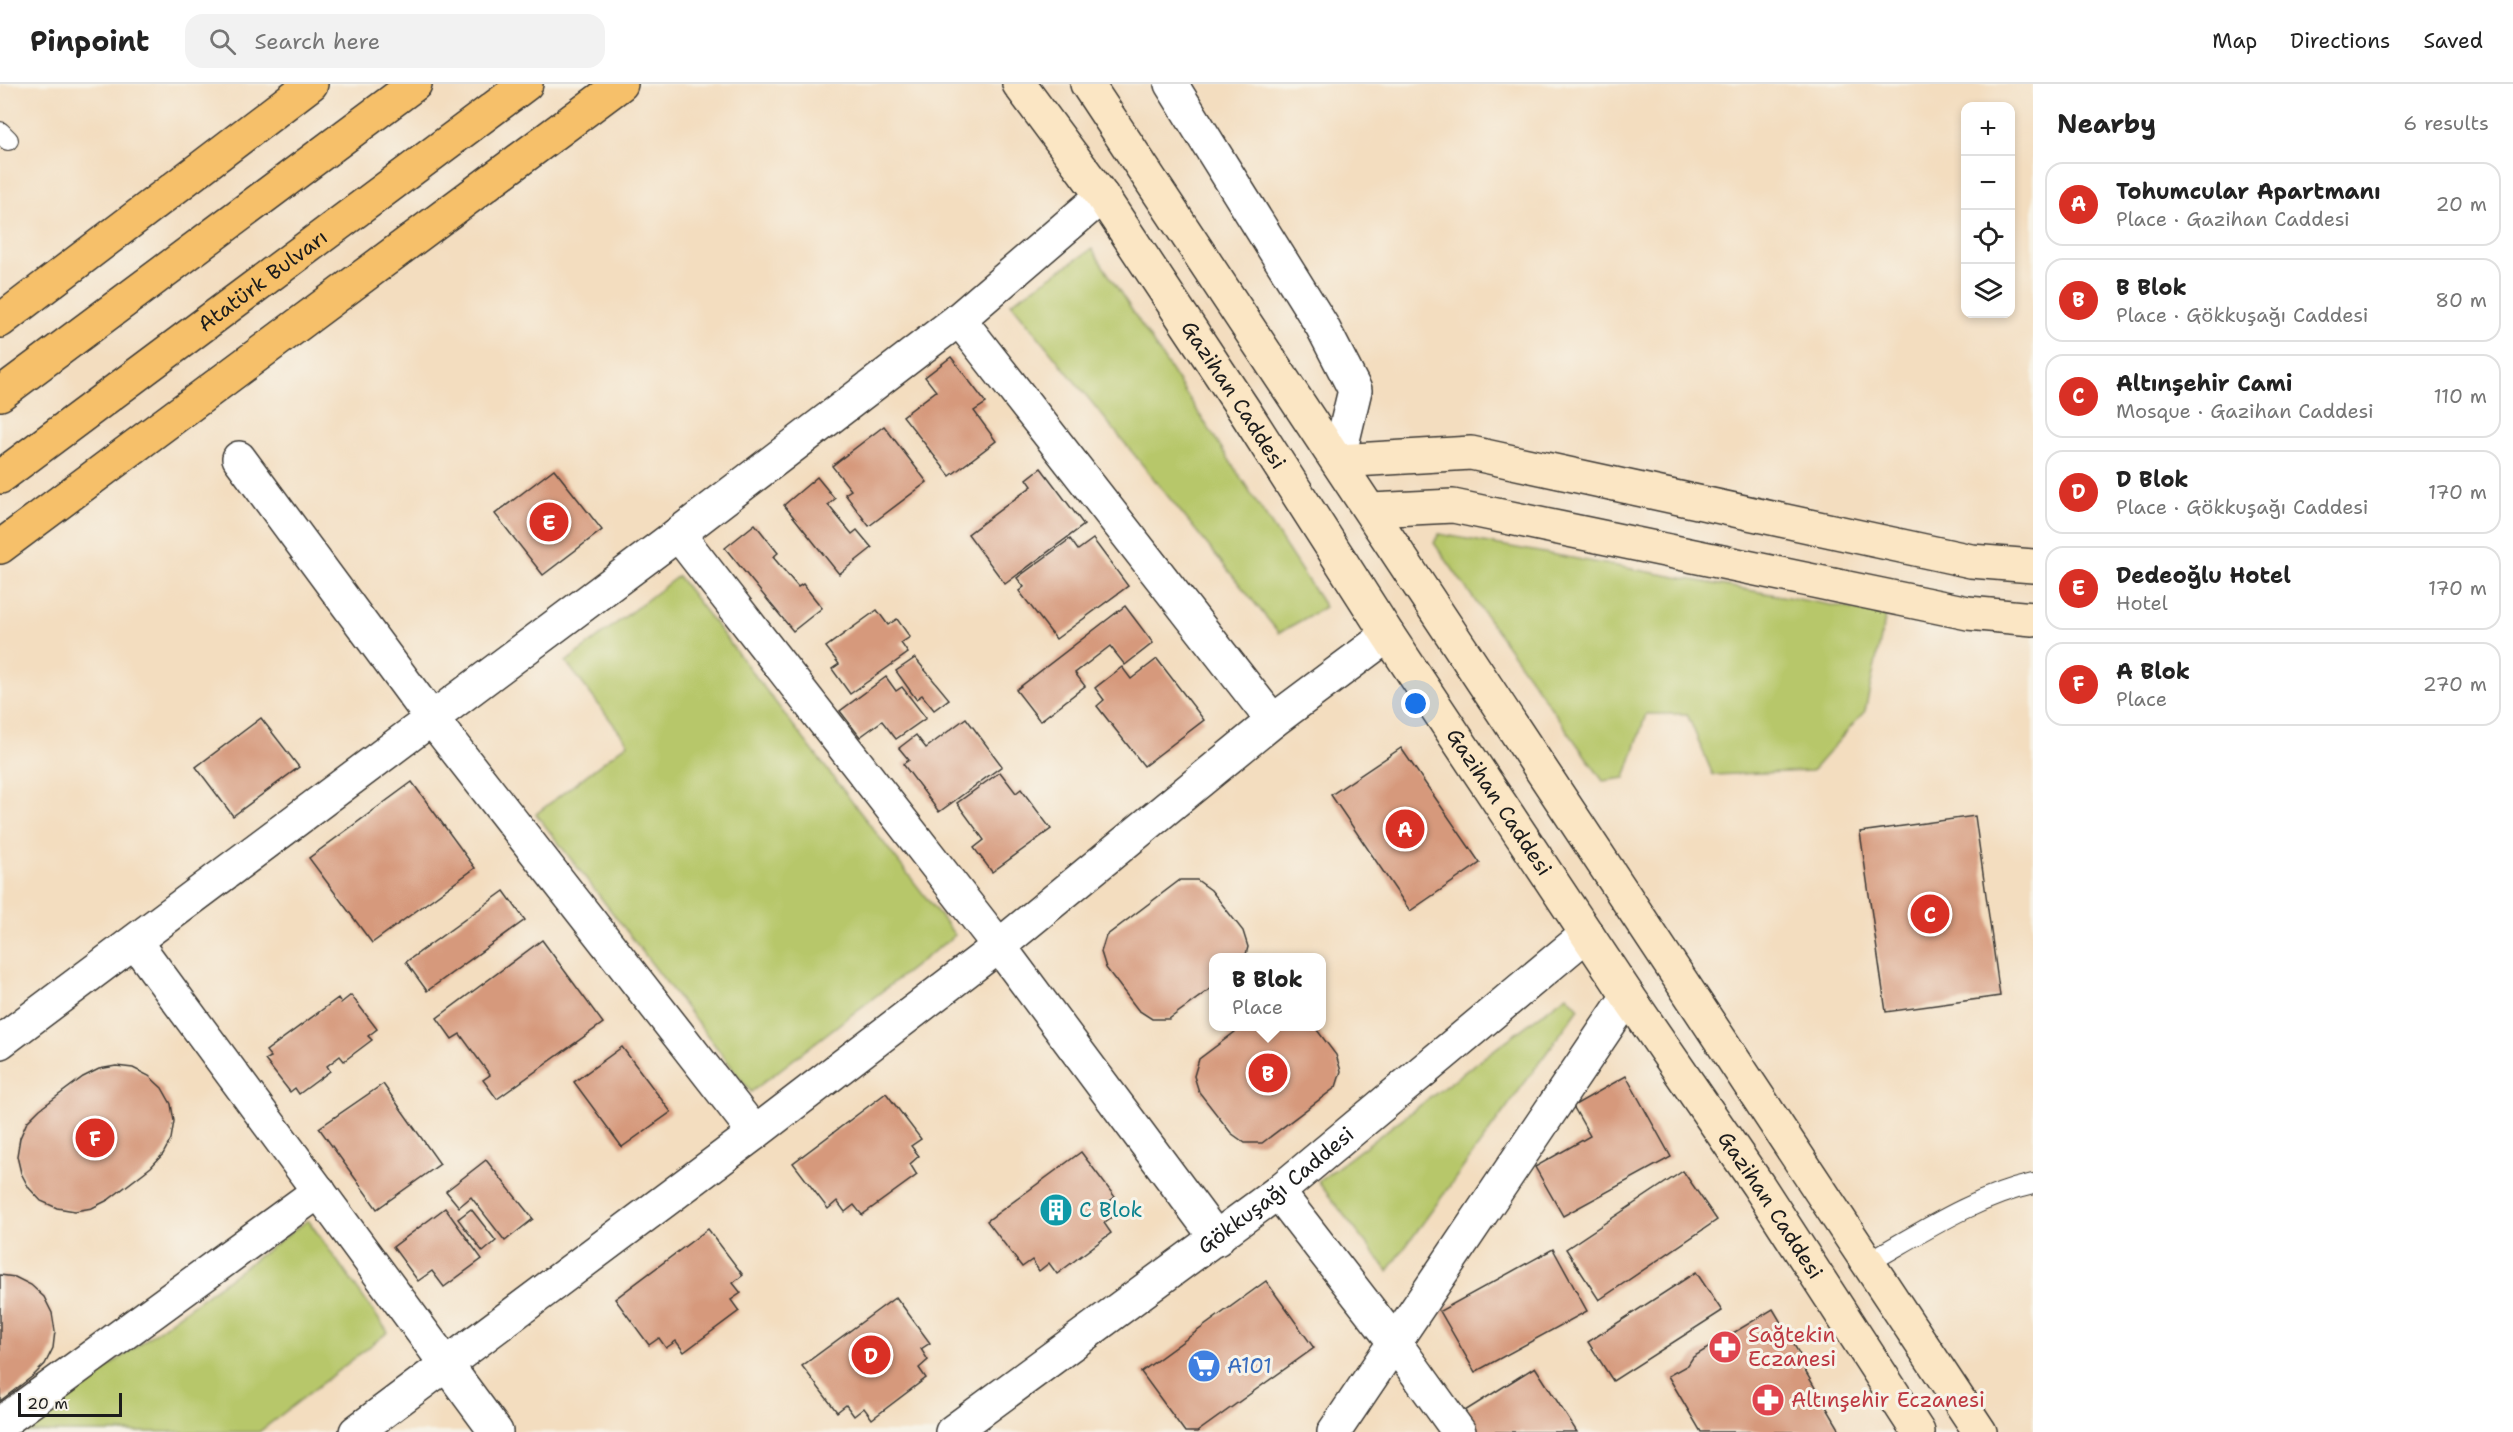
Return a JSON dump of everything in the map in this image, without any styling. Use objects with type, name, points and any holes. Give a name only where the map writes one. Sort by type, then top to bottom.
[{"type":"highway","points":[[0,321],[311,84]]},
{"type":"highway","points":[[0,394],[415,84]]},
{"type":"highway","name":"Atatürk Bulvarı","points":[[0,477],[526,84]]},
{"type":"highway","points":[[0,547],[621,84]]},
{"type":"main road","name":"Gazihan Caddesi","points":[[1019,84],[1102,196],[1246,413],[1388,635],[1628,996],[1758,1185],[1918,1432]]},
{"type":"main road","points":[[1087,84],[1371,510],[1867,1263],[1982,1432]]},
{"type":"main road","points":[[1338,461],[1471,453],[1971,561],[2033,566]]},
{"type":"main road","points":[[1371,510],[1453,506],[1968,613],[2033,619]]},
{"type":"street","points":[[1171,84],[1322,326],[1355,390],[1338,461]]},
{"type":"street","points":[[0,1042],[678,534],[959,319],[1102,196]]},
{"type":"street","points":[[959,319],[1273,721]]},
{"type":"street","points":[[239,458],[432,719],[755,1134]]},
{"type":"street","points":[[678,534],[999,946],[1217,1239]]},
{"type":"street","points":[[356,1432],[755,1134],[999,946],[1273,721],[1388,635]]},
{"type":"street","name":"Gökkuşağı Caddesi","points":[[952,1432],[1278,1192],[1587,934]]},
{"type":"street","points":[[135,942],[496,1432]]},
{"type":"street","points":[[1334,1432],[1628,996]]},
{"type":"street","points":[[0,1424],[319,1191]]},
{"type":"street","points":[[1278,1192],[1395,1342],[1459,1432]]},
{"type":"lane","points":[[1867,1263],[1992,1197],[2033,1184]]},
{"type":"green space","points":[[1092,249],[1325,607],[1279,633],[1011,303]]},
{"type":"green space","points":[[1439,534],[1886,615],[1865,711],[1812,771],[1713,775],[1687,714],[1646,714],[1625,778],[1603,781],[1434,543]]},
{"type":"green space","points":[[678,576],[955,935],[751,1092],[536,814],[628,743],[566,662]]},
{"type":"green space","points":[[1567,995],[1579,1008],[1388,1271],[1318,1182]]},
{"type":"green space","points":[[308,1220],[388,1332],[259,1432],[20,1432]]},
{"type":"building","points":[[951,357],[986,403],[974,411],[996,441],[950,476],[903,416],[936,391],[925,377]]},
{"type":"building","points":[[884,426],[927,482],[869,526],[845,494],[851,490],[832,466]]},
{"type":"building","points":[[1041,468],[1084,525],[1005,584],[968,534],[1032,486],[1027,479]]},
{"type":"building","points":[[554,469],[602,530],[543,575],[495,514]]},
{"type":"building","points":[[817,477],[835,499],[828,505],[852,534],[857,530],[872,548],[839,574],[784,505]]},
{"type":"building","points":[[755,524],[778,553],[773,557],[798,587],[803,584],[822,608],[793,631],[725,548]]},
{"type":"building","points":[[1070,539],[1078,550],[1093,539],[1128,586],[1056,639],[1019,591],[1024,587],[1017,578]]},
{"type":"building","points":[[1125,606],[1153,643],[1125,665],[1110,646],[1075,673],[1085,686],[1040,721],[1016,690]]},
{"type":"building","points":[[877,610],[888,625],[897,619],[910,637],[901,643],[908,653],[850,694],[832,669],[839,664],[826,647]]},
{"type":"building","points":[[915,658],[949,699],[934,710],[922,695],[916,699],[896,671]]},
{"type":"building","points":[[1157,659],[1204,720],[1144,766],[1097,706],[1104,700],[1095,688],[1122,667],[1131,679]]},
{"type":"building","points":[[886,677],[896,691],[902,687],[926,718],[896,739],[882,721],[860,737],[840,711]]},
{"type":"building","points":[[261,718],[299,767],[233,816],[196,767]]},
{"type":"building","points":[[966,718],[1002,766],[939,812],[903,764],[909,760],[899,748],[916,735],[926,748]]},
{"type":"building","points":[[1401,748],[1480,863],[1410,911],[1331,795]]},
{"type":"building","points":[[1000,772],[1016,793],[1021,789],[1051,829],[992,872],[974,848],[984,840],[957,803]]},
{"type":"building","points":[[412,782],[475,868],[372,943],[309,858]]},
{"type":"building","points":[[1975,816],[2000,996],[1886,1012],[1860,832]]},
{"type":"building","points":[[1180,880],[1197,880],[1211,890],[1243,931],[1248,947],[1246,953],[1209,953],[1209,990],[1169,1019],[1152,1019],[1138,1010],[1106,968],[1101,952],[1106,936]]},
{"type":"building","points":[[504,891],[525,920],[427,991],[406,962]]},
{"type":"building","points":[[542,940],[603,1023],[497,1099],[483,1080],[490,1075],[460,1034],[452,1039],[437,1018]]},
{"type":"building","points":[[351,995],[377,1029],[368,1036],[372,1040],[344,1061],[340,1056],[327,1066],[330,1071],[299,1094],[295,1088],[290,1092],[265,1060],[271,1057],[266,1051],[338,998],[341,1003]]},
{"type":"building","points":[[1236,1031],[1318,1031],[1336,1055],[1341,1071],[1336,1087],[1262,1143],[1245,1143],[1231,1133],[1199,1092],[1194,1076],[1199,1059]]},
{"type":"building","points":[[622,1047],[671,1112],[622,1147],[574,1082]]},
{"type":"building","points":[[116,1066],[133,1068],[149,1076],[162,1088],[171,1104],[174,1121],[171,1139],[163,1154],[151,1167],[108,1200],[92,1208],[75,1211],[57,1208],[41,1201],[29,1188],[21,1173],[17,1156],[20,1138],[27,1122],[40,1109],[83,1077],[99,1069]]},
{"type":"building","points":[[1626,1076],[1671,1157],[1563,1216],[1535,1167],[1590,1136],[1573,1106]]},
{"type":"building","points":[[383,1084],[440,1164],[377,1209],[319,1128]]},
{"type":"building","points":[[886,1093],[921,1139],[911,1146],[919,1156],[910,1164],[917,1175],[862,1215],[854,1205],[845,1212],[837,1201],[828,1209],[793,1163]]},
{"type":"building","name":"C Blok","points":[[1081,1152],[1115,1197],[1106,1204],[1114,1215],[1104,1223],[1111,1233],[1057,1274],[1049,1263],[1039,1271],[1032,1260],[1022,1267],[987,1221]]},
{"type":"building","points":[[486,1160],[533,1219],[505,1241],[471,1197],[459,1207],[446,1191]]},
{"type":"building","points":[[1683,1171],[1717,1220],[1599,1300],[1566,1249]]},
{"type":"building","points":[[445,1208],[482,1259],[444,1287],[432,1271],[418,1281],[393,1247]]},
{"type":"building","points":[[471,1209],[496,1241],[483,1252],[458,1219]]},
{"type":"building","points":[[708,1229],[743,1275],[733,1283],[741,1293],[731,1300],[739,1311],[684,1352],[676,1341],[666,1348],[659,1338],[649,1345],[615,1299]]},
{"type":"building","points":[[1553,1249],[1587,1311],[1475,1372],[1440,1311]]},
{"type":"building","points":[[1696,1272],[1722,1311],[1613,1381],[1588,1342]]},
{"type":"building","points":[[0,1275],[15,1277],[31,1285],[44,1297],[52,1313],[55,1331],[53,1348],[45,1364],[0,1401]]},
{"type":"building","points":[[1266,1281],[1314,1348],[1197,1432],[1185,1432],[1141,1372]]},
{"type":"building","points":[[896,1297],[930,1343],[921,1349],[928,1360],[919,1368],[926,1378],[872,1419],[864,1408],[854,1416],[846,1405],[837,1412],[802,1366]]},
{"type":"building","points":[[1773,1309],[1800,1355],[1798,1359],[1841,1432],[1701,1432],[1668,1376],[1688,1365],[1693,1357]]},
{"type":"building","points":[[1535,1367],[1577,1432],[1471,1432],[1460,1414]]},
{"type":"place","name":"Dedeoğlu Hotel","points":[[549,522]]},
{"type":"place","name":"Tohumcular Apartmanı","points":[[1405,829]]},
{"type":"place","name":"Altınşehir Cami","points":[[1930,914]]},
{"type":"place","name":"B Blok","points":[[1268,1073]]},
{"type":"place","name":"A Blok","points":[[95,1138]]},
{"type":"place","name":"C Blok","points":[[1056,1210]]},
{"type":"place","name":"Sağtekin Eczanesi","points":[[1725,1347]]},
{"type":"place","name":"D Blok","points":[[871,1355]]},
{"type":"place","name":"A101","points":[[1204,1366]]},
{"type":"place","name":"Altınşehir Eczanesi","points":[[1768,1400]]}]
